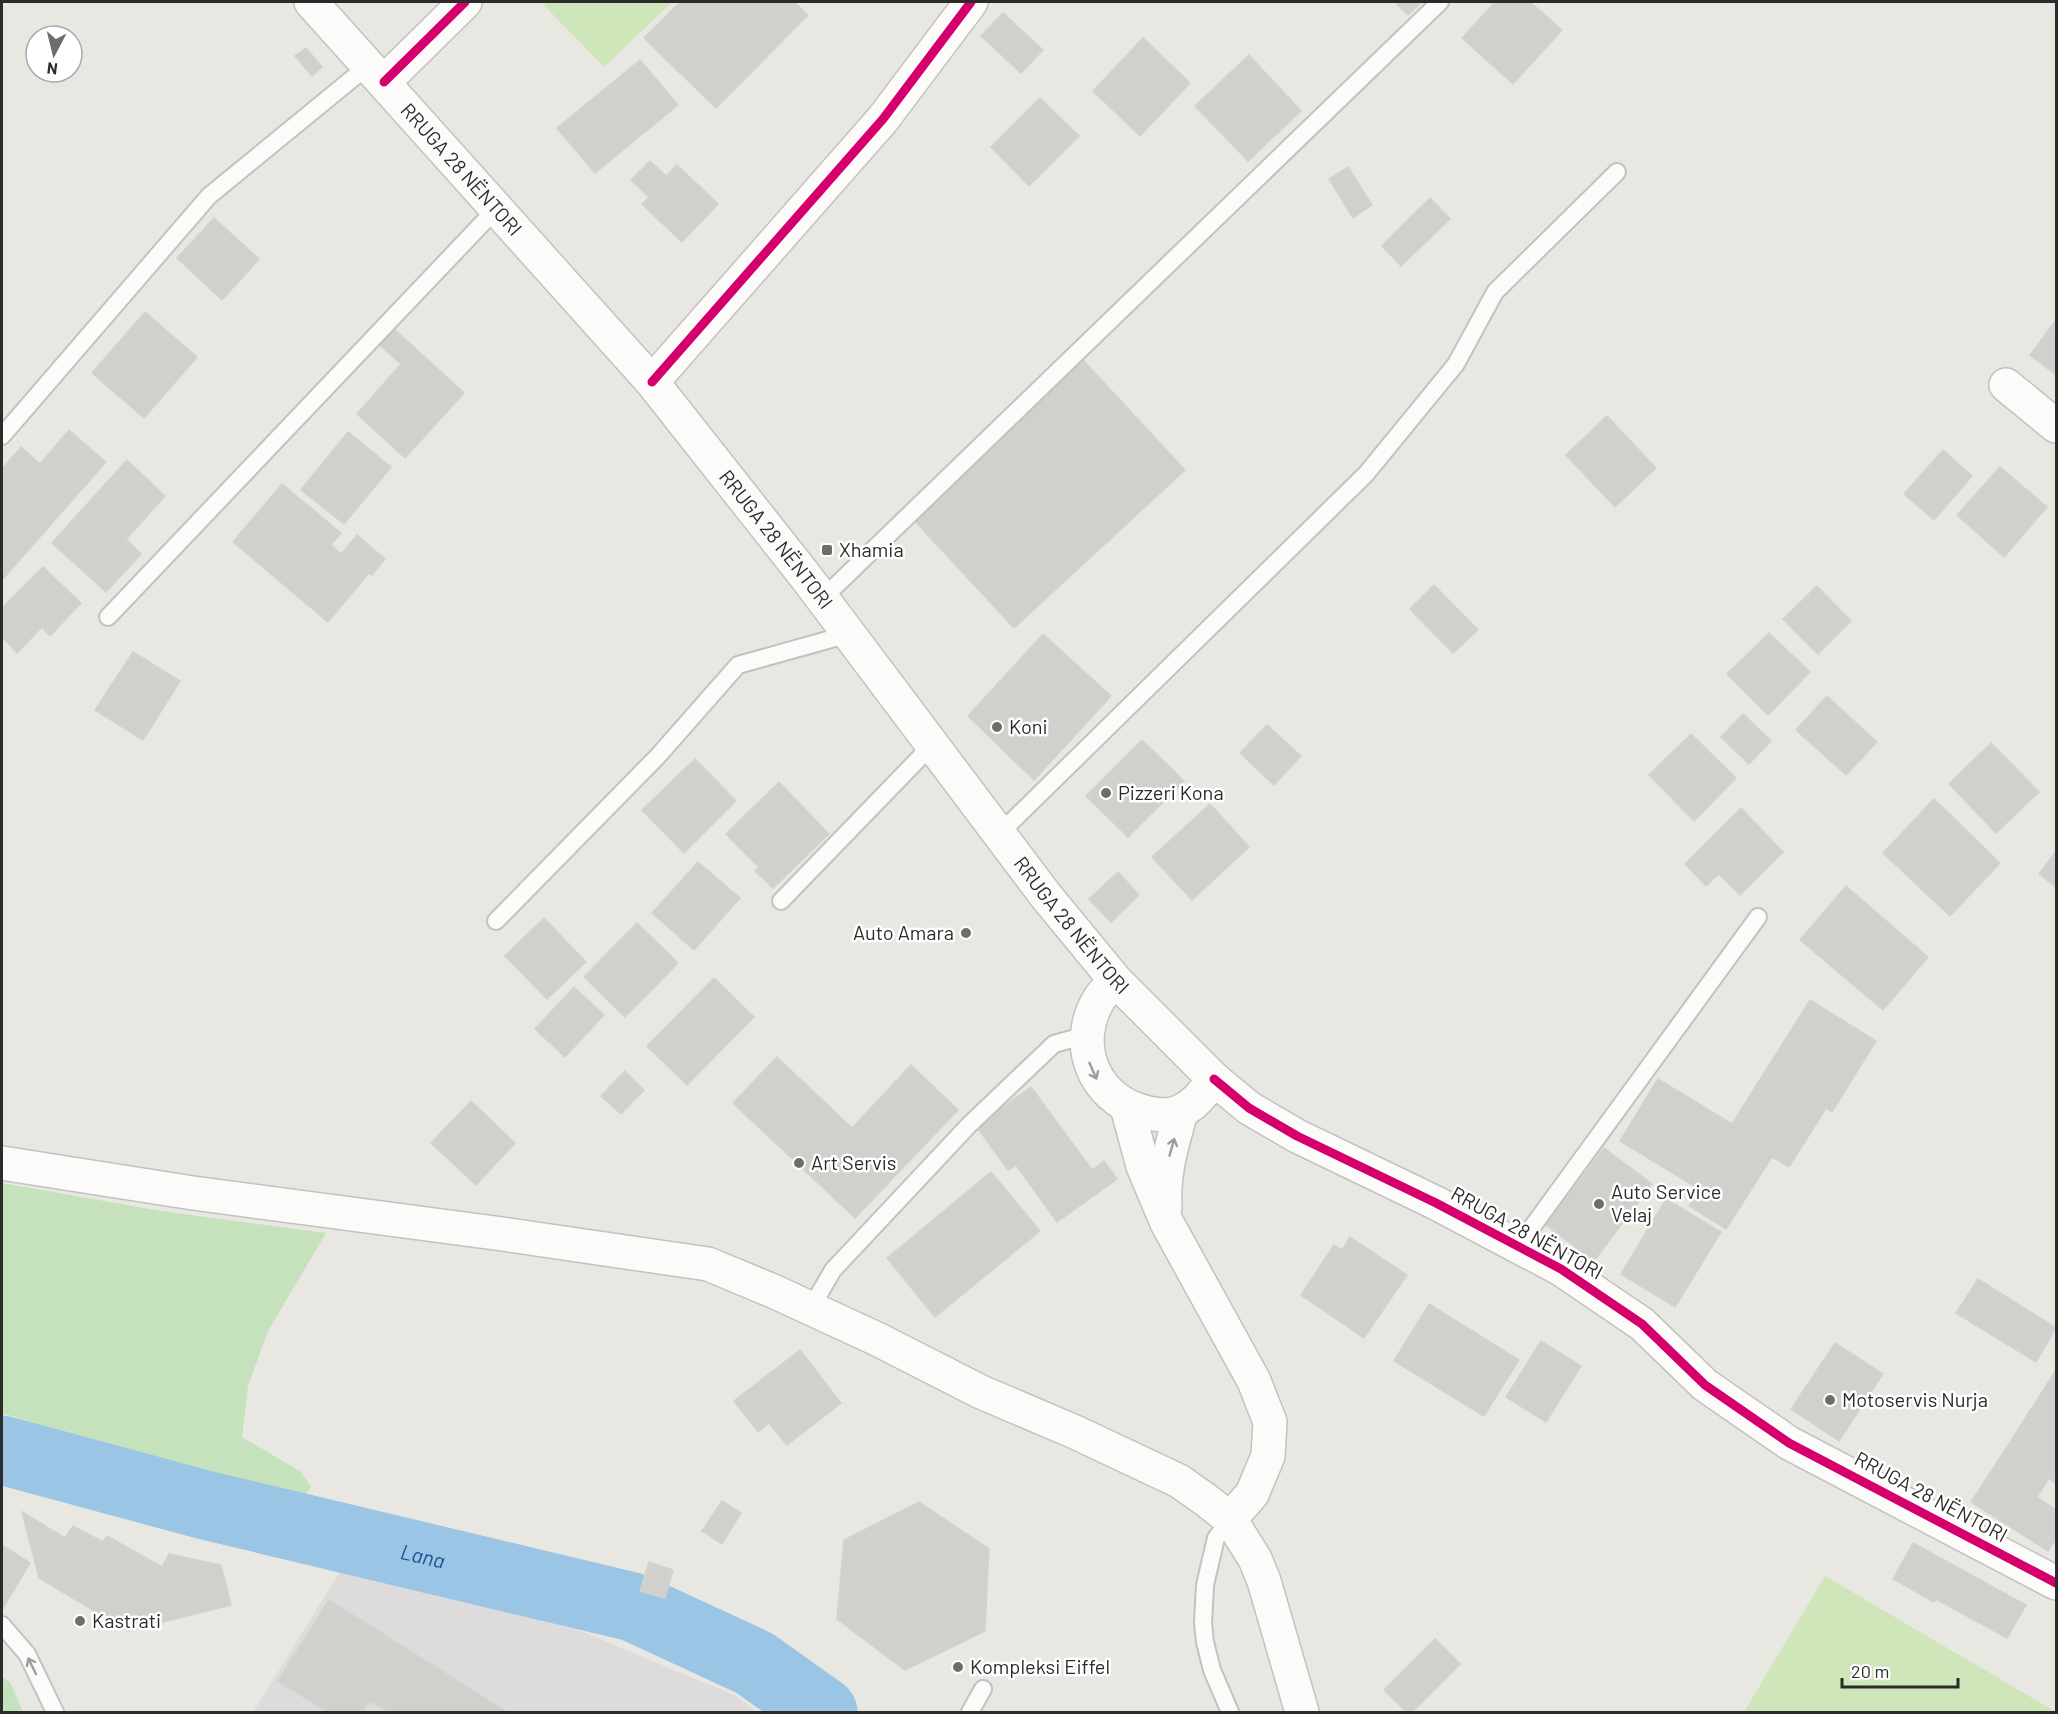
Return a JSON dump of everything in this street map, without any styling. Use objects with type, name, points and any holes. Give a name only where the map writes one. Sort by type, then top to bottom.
[{"type":"main road","name":"RRUGA 28 NËNTORI","points":[[311,2],[652,382],[849,634],[998,835],[1116,981],[1214,1079],[1249,1108],[1297,1136],[1519,1245],[1561,1269],[1642,1324],[1705,1385],[1789,1443],[2056,1583]]},
{"type":"main road","points":[[377,74],[465,2]]},
{"type":"main road","points":[[652,382],[883,119],[971,2]]},
{"type":"main road","points":[[2006,385],[2056,426]]},
{"type":"main road","points":[[1116,981],[1098,1000],[1086,1035],[1088,1059],[1096,1079],[1110,1096],[1128,1107],[1146,1113],[1181,1112],[1198,1099],[1214,1079]]},
{"type":"main road","points":[[1128,1107],[1143,1166],[1167,1223],[1266,1408],[1269,1422],[1268,1456],[1252,1494],[1230,1519]]},
{"type":"main road","points":[[1167,1223],[1164,1190],[1167,1164],[1181,1112]]},
{"type":"main road","points":[[2,1162],[193,1192],[708,1264],[811,1308],[981,1392],[1075,1432],[1179,1481],[1230,1519],[1255,1560],[1264,1581],[1302,1713]]},
{"type":"lane","points":[[822,599],[1440,2]]},
{"type":"lane","points":[[2,436],[209,196],[377,74]]},
{"type":"lane","points":[[998,835],[1366,474],[1456,364],[1496,292],[1617,172]]},
{"type":"lane","points":[[108,617],[497,208]]},
{"type":"lane","points":[[496,921],[658,756],[738,665],[849,634]]},
{"type":"lane","points":[[781,902],[932,745]]},
{"type":"lane","points":[[1519,1245],[1758,917]]},
{"type":"lane","points":[[811,1308],[833,1270],[969,1125],[1054,1044],[1086,1035]]},
{"type":"lane","points":[[1230,1519],[1216,1538],[1205,1585],[1203,1623],[1212,1670],[1230,1713]]},
{"type":"lane","points":[[2,1625],[27,1654],[55,1713]]},
{"type":"lane","points":[[970,1713],[983,1689]]},
{"type":"shaded area","points":[[345,1564],[583,1632],[736,1696],[756,1712],[253,1712]]},
{"type":"green space","points":[[541,2],[672,2],[604,67]]},
{"type":"green space","points":[[2,1183],[161,1211],[326,1233],[268,1331],[248,1386],[242,1437],[301,1472],[311,1487],[298,1504],[2,1413]]},
{"type":"green space","points":[[1825,1576],[2056,1712],[1744,1712]]},
{"type":"green space","points":[[2,1677],[10,1682],[23,1712],[2,1712]]},
{"type":"building","points":[[680,2],[794,2],[808,15],[716,108],[644,38]]},
{"type":"building","points":[[1395,2],[1421,2],[1408,15]]},
{"type":"building","points":[[1495,2],[1530,2],[1562,30],[1513,84],[1462,38]]},
{"type":"building","points":[[1003,13],[1043,50],[1021,73],[981,36]]},
{"type":"building","points":[[1143,38],[1190,83],[1140,136],[1093,91]]},
{"type":"building","points":[[306,48],[322,67],[312,76],[295,56]]},
{"type":"building","points":[[1249,55],[1301,111],[1248,161],[1195,106]]},
{"type":"building","points":[[640,60],[678,105],[595,173],[557,128]]},
{"type":"building","points":[[1040,98],[1079,136],[1029,186],[991,147]]},
{"type":"building","points":[[650,161],[666,176],[677,165],[718,204],[682,242],[642,204],[649,197],[631,180]]},
{"type":"building","points":[[1348,167],[1372,205],[1353,218],[1329,179]]},
{"type":"building","points":[[1430,198],[1450,219],[1401,266],[1382,246]]},
{"type":"building","points":[[214,218],[259,259],[222,300],[177,258]]},
{"type":"building","points":[[145,312],[197,357],[144,418],[92,373]]},
{"type":"building","points":[[2056,320],[2056,375],[2030,355]]},
{"type":"building","points":[[392,327],[464,393],[405,458],[357,414],[401,364],[377,343]]},
{"type":"building","points":[[1083,360],[1185,470],[1014,628],[912,518]]},
{"type":"building","points":[[1607,416],[1656,468],[1615,507],[1566,455]]},
{"type":"building","points":[[69,430],[106,462],[2,580],[2,469],[21,447],[40,464]]},
{"type":"building","points":[[348,432],[391,467],[344,524],[301,490]]},
{"type":"building","points":[[1943,450],[1972,476],[1934,520],[1904,494]]},
{"type":"building","points":[[127,460],[165,496],[126,539],[141,554],[106,592],[52,543]]},
{"type":"building","points":[[2000,467],[2047,507],[2004,557],[1957,515]]},
{"type":"building","points":[[282,484],[341,533],[331,545],[341,554],[357,535],[385,559],[372,575],[369,573],[328,622],[233,542]]},
{"type":"building","points":[[43,567],[81,603],[50,636],[42,627],[17,653],[2,637],[2,608]]},
{"type":"building","points":[[1434,585],[1478,630],[1453,653],[1410,609]]},
{"type":"building","points":[[1817,586],[1851,621],[1818,654],[1783,619]]},
{"type":"building","points":[[1769,633],[1810,672],[1768,715],[1727,674]]},
{"type":"building","points":[[1043,634],[1111,696],[1034,780],[968,716]]},
{"type":"building","points":[[133,652],[180,681],[143,740],[95,710]]},
{"type":"building","points":[[1827,696],[1877,742],[1846,775],[1796,730]]},
{"type":"building","points":[[1743,714],[1771,741],[1749,764],[1721,737]]},
{"type":"building","points":[[1267,725],[1301,756],[1274,785],[1240,753]]},
{"type":"building","points":[[1691,734],[1736,778],[1694,821],[1649,775]]},
{"type":"building","points":[[1142,740],[1184,781],[1128,837],[1086,796]]},
{"type":"building","points":[[1991,743],[2039,792],[1996,833],[1949,784]]},
{"type":"building","points":[[695,759],[736,801],[684,853],[642,810]]},
{"type":"building","points":[[779,782],[829,834],[773,888],[755,871],[759,867],[726,834]]},
{"type":"building","points":[[1934,799],[2000,863],[1950,916],[1883,853]]},
{"type":"building","points":[[1210,804],[1249,847],[1192,900],[1152,857]]},
{"type":"building","points":[[1741,808],[1783,852],[1740,895],[1719,874],[1706,886],[1685,864]]},
{"type":"building","points":[[2056,851],[2056,887],[2039,874]]},
{"type":"building","points":[[698,862],[740,898],[694,950],[652,913]]},
{"type":"building","points":[[1118,872],[1139,895],[1111,922],[1089,899]]},
{"type":"building","points":[[1846,886],[1928,957],[1883,1010],[1800,940]]},
{"type":"building","points":[[544,918],[586,962],[547,999],[505,956]]},
{"type":"building","points":[[637,923],[678,963],[625,1017],[584,977]]},
{"type":"building","points":[[714,978],[754,1017],[687,1085],[647,1046]]},
{"type":"building","points":[[574,987],[604,1015],[565,1057],[535,1029]]},
{"type":"building","points":[[1810,1000],[1876,1041],[1832,1112],[1826,1108],[1789,1167],[1772,1157],[1726,1229],[1689,1206],[1699,1189],[1620,1141],[1658,1079],[1732,1124]]},
{"type":"building","points":[[777,1057],[852,1128],[911,1065],[958,1110],[855,1218],[733,1103]]},
{"type":"building","points":[[625,1071],[644,1090],[621,1114],[601,1096]]},
{"type":"building","points":[[1031,1087],[1092,1170],[1104,1161],[1117,1179],[1057,1222],[1016,1165],[1008,1170],[976,1126]]},
{"type":"building","points":[[471,1101],[515,1143],[476,1185],[431,1143]]},
{"type":"building","name":"Auto Service Velaj","points":[[1604,1148],[1652,1184],[1594,1261],[1546,1225]]},
{"type":"building","points":[[991,1172],[1040,1231],[935,1317],[887,1258]]},
{"type":"building","points":[[1666,1199],[1721,1232],[1675,1307],[1621,1274]]},
{"type":"building","points":[[1350,1237],[1407,1275],[1364,1338],[1301,1295],[1334,1245],[1342,1250]]},
{"type":"building","points":[[1978,1279],[2056,1328],[2036,1362],[1956,1313]]},
{"type":"building","points":[[1429,1304],[1519,1360],[1484,1416],[1394,1361]]},
{"type":"building","points":[[1541,1341],[1581,1366],[1546,1422],[1506,1397]]},
{"type":"building","points":[[1835,1343],[1883,1374],[1839,1441],[1791,1409]]},
{"type":"building","points":[[800,1350],[841,1403],[787,1445],[769,1423],[758,1432],[734,1401]]},
{"type":"building","points":[[2056,1370],[2056,1483],[2005,1450]]},
{"type":"building","points":[[2005,1450],[2049,1478],[2037,1497],[2056,1510],[2056,1539],[2048,1551],[1971,1502]]},
{"type":"building","points":[[722,1501],[741,1513],[722,1544],[702,1531]]},
{"type":"building","points":[[919,1502],[989,1549],[985,1631],[905,1670],[837,1619],[844,1540]]},
{"type":"building","points":[[22,1512],[65,1538],[73,1526],[103,1542],[107,1536],[162,1567],[169,1554],[221,1565],[231,1605],[128,1631],[39,1578]]},
{"type":"building","points":[[1913,1543],[2026,1605],[2007,1638],[1936,1599],[1934,1602],[1893,1579]]},
{"type":"building","points":[[2,1545],[30,1563],[2,1610]]},
{"type":"building","points":[[649,1562],[673,1570],[665,1598],[640,1591]]},
{"type":"building","points":[[329,1600],[507,1712],[388,1712],[370,1701],[362,1712],[328,1712],[278,1681]]},
{"type":"building","points":[[1435,1639],[1460,1664],[1412,1712],[1406,1712],[1384,1690]]},
{"type":"waterway","name":"Lana","points":[[2,1450],[205,1505],[633,1607],[754,1663],[823,1712]]},
{"type":"cycle path","points":[[384,82],[465,2]]},
{"type":"cycle path","points":[[652,382],[883,119],[971,2]]},
{"type":"cycle path","points":[[1214,1079],[1249,1108],[1297,1136],[1436,1203],[1561,1269],[1642,1324],[1705,1385],[1789,1443],[2056,1583]]},
{"type":"place","name":"Xhamia","points":[[827,550]]},
{"type":"place","name":"Koni","points":[[997,727]]},
{"type":"place","name":"Pizzeri Kona","points":[[1106,793]]},
{"type":"place","name":"Auto Amara","points":[[966,933]]},
{"type":"place","name":"Art Servis","points":[[799,1163]]},
{"type":"place","name":"Auto Service Velaj","points":[[1599,1204]]},
{"type":"place","name":"Motoservis Nurja","points":[[1830,1400]]},
{"type":"place","name":"Kastrati","points":[[80,1621]]},
{"type":"place","name":"Kompleksi Eiffel","points":[[958,1667]]}]
